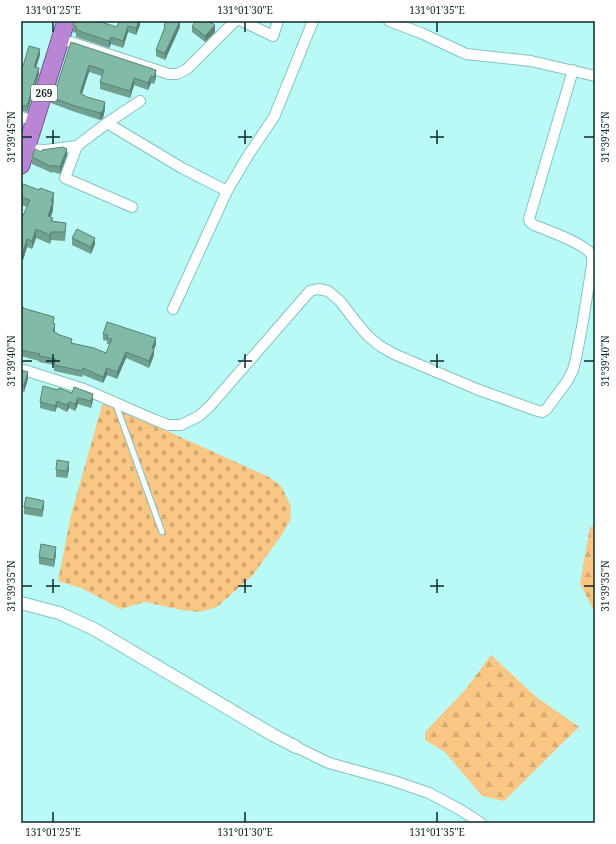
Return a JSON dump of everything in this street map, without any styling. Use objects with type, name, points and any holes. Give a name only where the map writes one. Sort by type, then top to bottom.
[{"type":"highway","name":"269","points":[[24,157],[28,119],[61,39],[66,21]]},
{"type":"street","points":[[61,39],[170,74],[178,74],[187,69],[235,21]]},
{"type":"street","points":[[242,21],[273,36],[278,21]]},
{"type":"street","points":[[173,309],[227,191],[249,154],[274,117],[314,21]]},
{"type":"street","points":[[389,21],[421,33],[466,54],[531,61],[595,76]]},
{"type":"street","points":[[21,369],[84,389],[168,425],[181,425],[199,416],[210,406],[310,291],[318,289],[328,291],[340,301],[368,336],[380,346],[394,354],[479,390],[538,411],[542,412],[546,410],[568,380],[573,370],[592,265],[591,253],[583,246],[530,222],[573,70]]},
{"type":"street","points":[[24,157],[44,150],[77,146],[107,123],[140,101]]},
{"type":"street","points":[[107,123],[182,168],[227,191]]},
{"type":"street","points":[[77,146],[65,178],[132,207]]},
{"type":"street","points":[[21,603],[59,613],[94,629],[266,731],[328,764],[394,781],[429,793],[481,823]]},
{"type":"lane","points":[[114,401],[162,532]]},
{"type":"green space","points":[[103,402],[269,477],[281,486],[290,504],[290,521],[253,575],[217,607],[200,612],[181,610],[145,602],[121,609],[81,588],[58,581],[71,515]]},
{"type":"green space","points":[[595,526],[595,613],[580,583],[590,527]]},
{"type":"green space","points":[[491,655],[535,696],[579,727],[504,801],[482,796],[445,752],[425,740],[425,732],[466,689]]},
{"type":"building","points":[[74,21],[98,21],[117,27],[119,21],[139,21],[136,28],[128,26],[123,41],[111,37],[109,41],[76,30],[77,27],[73,25]]},
{"type":"building","points":[[166,21],[180,21],[165,53],[156,50]]},
{"type":"building","points":[[196,21],[210,21],[215,25],[205,36],[192,26]]},
{"type":"building","points":[[71,42],[156,70],[154,77],[151,76],[148,83],[134,78],[130,91],[100,82],[104,70],[89,65],[80,93],[87,97],[105,102],[103,111],[100,113],[51,97],[55,85],[57,86]]},
{"type":"building","points":[[29,46],[40,49],[34,67],[39,68],[27,106],[21,105],[21,65],[23,66]]},
{"type":"building","points":[[63,147],[67,149],[60,167],[53,165],[52,167],[32,157],[35,149],[41,152],[42,150]]},
{"type":"building","points":[[23,184],[39,190],[40,188],[54,193],[48,216],[53,218],[51,221],[66,223],[65,232],[51,232],[50,235],[36,229],[32,241],[27,239],[23,252],[21,251],[21,220],[30,200],[21,197]]},
{"type":"building","points":[[77,229],[95,238],[91,247],[72,238]]},
{"type":"building","points":[[21,307],[54,317],[53,323],[55,324],[53,331],[57,334],[72,339],[71,343],[94,348],[106,353],[112,339],[107,338],[108,335],[103,334],[107,322],[156,338],[152,348],[154,349],[149,361],[126,352],[117,372],[107,368],[103,377],[83,368],[82,371],[54,365],[56,359],[39,356],[40,354],[21,350]]},
{"type":"building","points":[[21,370],[28,372],[24,385],[21,384]]},
{"type":"building","points":[[43,386],[58,390],[59,388],[72,393],[74,387],[93,394],[91,401],[78,398],[75,404],[69,402],[67,405],[57,401],[55,406],[40,402]]},
{"type":"building","points":[[57,460],[69,462],[67,471],[56,470]]},
{"type":"building","points":[[26,497],[44,501],[42,510],[24,507]]},
{"type":"building","points":[[41,544],[56,547],[54,560],[39,557]]}]
